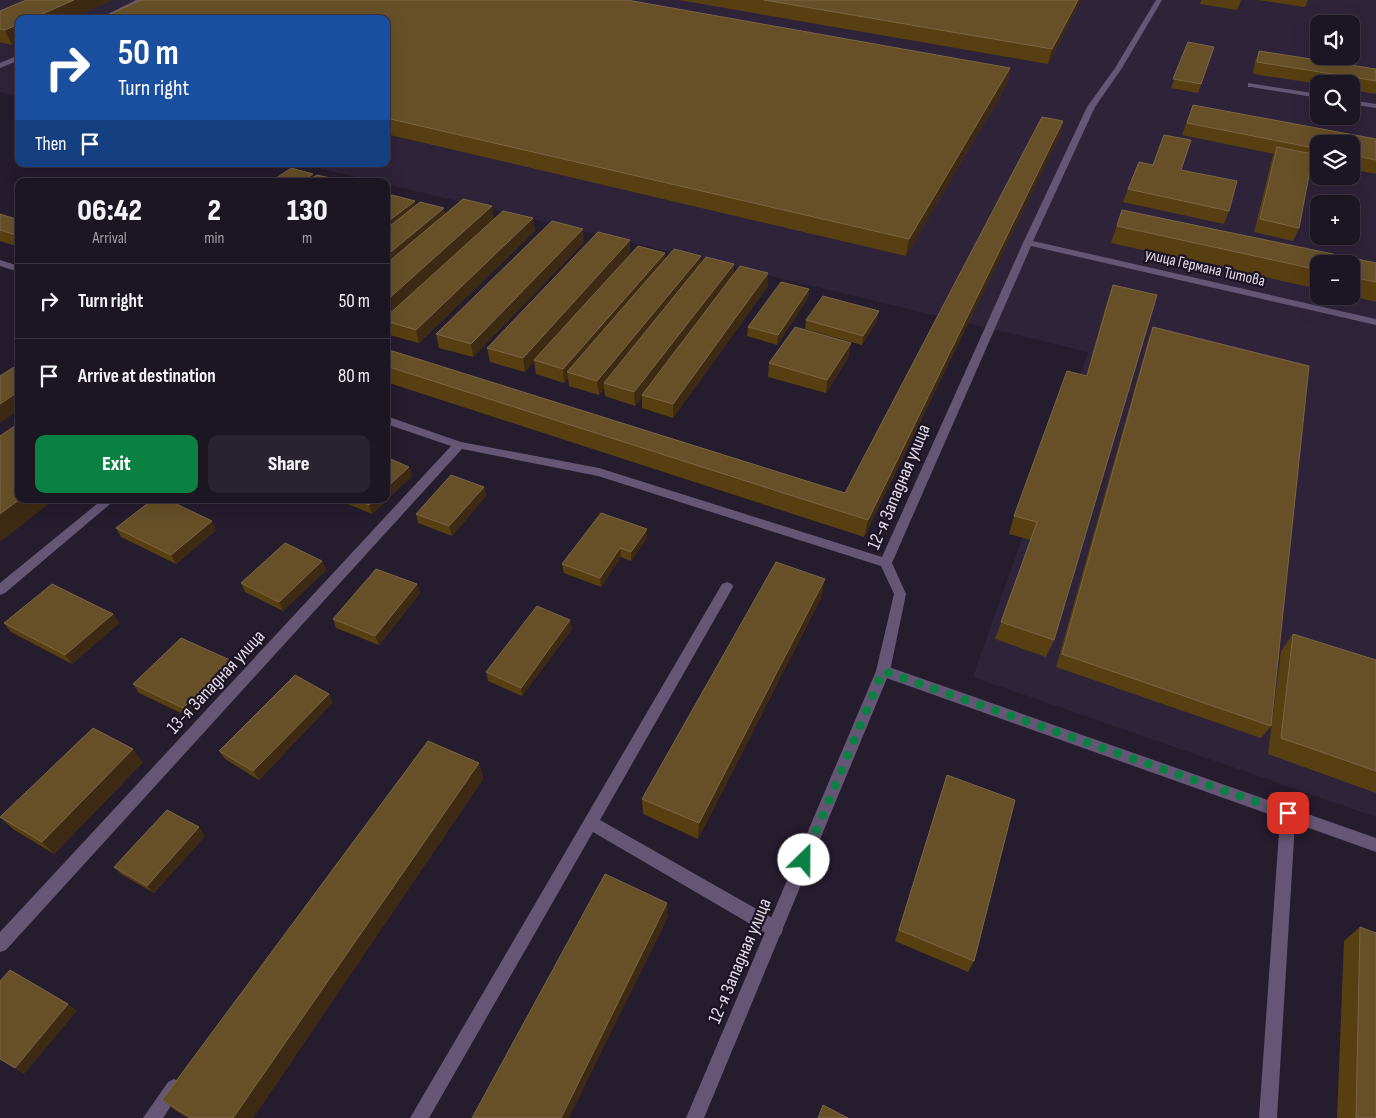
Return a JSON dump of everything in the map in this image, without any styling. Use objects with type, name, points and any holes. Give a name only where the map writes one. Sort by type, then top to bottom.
[{"type":"street","points":[[109,15],[141,0]]},
{"type":"street","name":"12-я Западная улица","points":[[695,1118],[883,671],[900,594],[886,563],[1028,243],[1092,107],[1159,0]]},
{"type":"street","points":[[0,66],[15,59]]},
{"type":"street","points":[[1251,84],[1310,94]]},
{"type":"street","points":[[1360,103],[1376,106]]},
{"type":"street","name":"улица Германа Титова","points":[[1028,243],[1376,322]]},
{"type":"street","points":[[0,263],[15,268]]},
{"type":"street","points":[[390,421],[459,445],[599,472],[886,563]]},
{"type":"street","name":"13-я Западная улица","points":[[0,944],[459,445]]},
{"type":"street","points":[[0,590],[105,503]]},
{"type":"street","points":[[419,1118],[728,586]]},
{"type":"street","points":[[883,671],[1376,845]]},
{"type":"street","points":[[1268,1118],[1288,813]]},
{"type":"street","points":[[591,823],[775,929]]},
{"type":"street","points":[[152,1118],[181,1078]]},
{"type":"shaded area","points":[[0,0],[1376,0],[1376,817],[973,677],[1088,352],[390,185],[390,178],[361,178],[313,167],[390,167],[390,15],[15,15],[15,96],[0,92]]},
{"type":"building","points":[[26,0],[74,0],[40,15],[15,15],[15,26],[5,30],[0,29],[0,11]]},
{"type":"building","points":[[141,0],[627,0],[1010,68],[909,239],[390,119],[390,15],[109,15]]},
{"type":"building","points":[[764,0],[1078,0],[1052,49]]},
{"type":"building","points":[[1188,42],[1214,47],[1201,84],[1173,79]]},
{"type":"building","points":[[1259,51],[1310,59],[1310,65],[1350,65],[1376,69],[1376,81],[1360,78],[1360,75],[1338,75],[1257,62]]},
{"type":"building","points":[[1193,105],[1354,135],[1310,135],[1310,147],[1187,123]]},
{"type":"building","points":[[1042,117],[1063,121],[868,520],[390,367],[390,350],[845,493]]},
{"type":"building","points":[[1164,135],[1191,140],[1181,170],[1237,181],[1229,211],[1128,189],[1139,162],[1153,165]]},
{"type":"building","points":[[1360,136],[1376,139],[1376,160],[1360,157]]},
{"type":"building","points":[[1277,147],[1310,153],[1310,170],[1299,228],[1260,219]]},
{"type":"building","points":[[291,168],[313,174],[307,178],[276,178]]},
{"type":"building","points":[[317,175],[330,178],[312,178]]},
{"type":"building","points":[[392,195],[415,201],[390,220],[390,196]]},
{"type":"building","points":[[463,199],[492,206],[390,297],[390,261]]},
{"type":"building","points":[[420,202],[444,208],[390,253],[390,226]]},
{"type":"building","points":[[1122,210],[1338,255],[1310,255],[1310,268],[1117,226]]},
{"type":"building","points":[[503,211],[533,218],[416,330],[390,322],[390,313]]},
{"type":"building","points":[[0,214],[15,219],[15,235],[0,230]]},
{"type":"building","points":[[552,221],[583,229],[471,344],[436,334]]},
{"type":"building","points":[[598,232],[630,240],[523,358],[487,348]]},
{"type":"building","points":[[638,246],[665,253],[563,369],[534,360]]},
{"type":"building","points":[[674,249],[701,256],[597,381],[567,372]]},
{"type":"building","points":[[706,257],[734,264],[634,392],[604,383]]},
{"type":"building","points":[[1360,260],[1376,263],[1376,282],[1360,279]]},
{"type":"building","points":[[740,266],[768,273],[673,404],[642,395]]},
{"type":"building","points":[[781,282],[809,289],[778,335],[748,327]]},
{"type":"building","points":[[1113,285],[1157,295],[1054,640],[1001,622],[1037,522],[1014,516],[1067,371],[1087,376]]},
{"type":"building","points":[[823,296],[879,311],[863,336],[806,320]]},
{"type":"building","points":[[795,327],[851,343],[827,380],[769,363]]},
{"type":"building","points":[[1153,327],[1309,366],[1271,726],[1062,654]]},
{"type":"building","points":[[15,367],[15,394],[0,404],[0,376]]},
{"type":"building","points":[[15,426],[15,503],[0,514],[0,436]]},
{"type":"building","points":[[390,459],[409,467],[390,484]]},
{"type":"building","points":[[451,475],[484,487],[449,526],[416,514]]},
{"type":"building","points":[[148,503],[174,503],[212,521],[171,555],[116,528]]},
{"type":"building","points":[[601,513],[647,529],[631,552],[620,548],[600,578],[562,564]]},
{"type":"building","points":[[285,543],[322,561],[279,602],[241,583]]},
{"type":"building","points":[[776,562],[825,579],[699,823],[642,799]]},
{"type":"building","points":[[376,569],[417,584],[375,636],[333,619]]},
{"type":"building","points":[[52,584],[113,614],[65,655],[4,623]]},
{"type":"building","points":[[537,606],[570,620],[521,688],[486,672]]},
{"type":"building","points":[[1293,634],[1376,660],[1376,771],[1281,738]]},
{"type":"building","points":[[181,638],[230,660],[183,708],[133,684]]},
{"type":"building","points":[[295,675],[329,694],[253,771],[219,751]]},
{"type":"building","points":[[93,728],[133,749],[42,842],[0,817]]},
{"type":"building","points":[[428,741],[479,763],[233,1118],[191,1118],[162,1100]]},
{"type":"building","points":[[947,775],[1015,800],[974,961],[899,930]]},
{"type":"building","points":[[167,810],[199,827],[147,886],[114,867]]},
{"type":"building","points":[[605,874],[667,903],[561,1118],[472,1118]]},
{"type":"building","points":[[1360,927],[1376,933],[1376,1118],[1356,1118]]},
{"type":"building","points":[[10,970],[68,1004],[15,1068],[0,1059],[0,981]]},
{"type":"building","points":[[823,1105],[848,1118],[818,1118]]},
{"type":"route","points":[[804,860],[883,671],[1288,813]]}]
